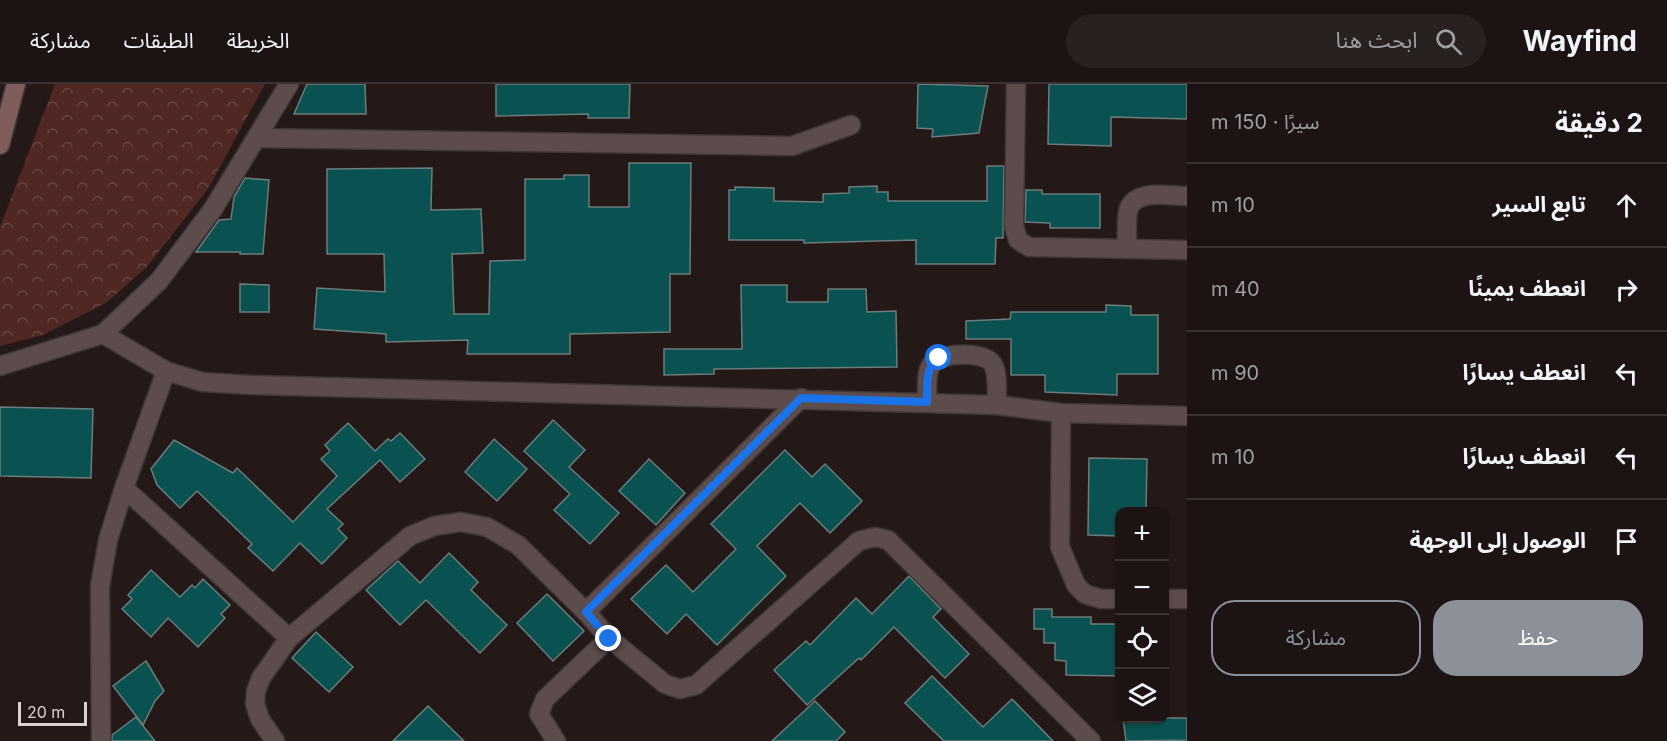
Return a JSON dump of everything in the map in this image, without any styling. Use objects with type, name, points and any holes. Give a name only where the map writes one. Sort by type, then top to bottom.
[{"type":"main road","points":[[0,145],[16,84]]},
{"type":"street","points":[[0,366],[103,334],[159,281],[213,209],[289,84]]},
{"type":"street","points":[[1016,84],[1014,226],[1018,240],[1029,247],[1187,250]]},
{"type":"street","points":[[257,138],[792,146],[851,125]]},
{"type":"street","points":[[1127,249],[1128,211],[1136,200],[1147,196],[1187,196]]},
{"type":"street","points":[[103,334],[166,371],[202,382],[927,402],[997,405],[1061,413],[1187,416]]},
{"type":"street","points":[[927,402],[929,370],[934,361],[944,356],[979,356],[989,360],[995,369],[997,405]]},
{"type":"street","points":[[101,741],[100,586],[108,540],[123,488],[166,371]]},
{"type":"street","points":[[586,612],[801,398]]},
{"type":"street","points":[[1061,413],[1060,547],[1076,585],[1085,594],[1101,599],[1115,599]]},
{"type":"street","points":[[123,488],[290,638]]},
{"type":"street","points":[[275,741],[260,719],[255,704],[256,691],[261,678],[290,638],[410,536],[434,526],[461,522],[488,527],[518,545],[586,612],[609,639],[665,684],[680,689],[696,685],[860,541],[875,537],[888,540],[1091,741]]},
{"type":"street","points":[[1169,599],[1187,599]]},
{"type":"street","points":[[556,741],[539,714],[545,699],[609,639]]},
{"type":"green space","points":[[55,84],[265,84],[208,189],[146,268],[106,303],[43,335],[0,346],[0,227]]},
{"type":"building","points":[[307,84],[365,84],[366,114],[294,114]]},
{"type":"building","points":[[496,84],[630,84],[629,118],[588,118],[588,114],[496,116]]},
{"type":"building","points":[[918,84],[988,86],[979,133],[932,137],[933,129],[917,128]]},
{"type":"building","points":[[1049,84],[1187,84],[1187,119],[1111,117],[1111,146],[1048,144]]},
{"type":"building","points":[[629,163],[691,163],[690,274],[670,274],[670,332],[570,334],[570,354],[467,354],[468,340],[386,342],[386,334],[314,329],[317,288],[385,292],[384,254],[327,254],[327,169],[432,168],[431,210],[481,209],[483,253],[452,254],[454,314],[489,314],[490,261],[525,260],[525,179],[564,179],[564,175],[589,175],[589,207],[629,207]]},
{"type":"building","points":[[987,166],[1004,166],[1003,238],[996,238],[995,264],[916,264],[916,240],[804,243],[804,240],[729,240],[729,190],[735,190],[735,187],[774,188],[774,201],[823,202],[823,194],[849,193],[849,187],[877,186],[877,192],[888,192],[888,201],[987,201]]},
{"type":"building","points":[[245,178],[269,180],[263,254],[196,252],[219,220],[231,219],[234,197]]},
{"type":"building","points":[[1026,190],[1042,190],[1042,194],[1100,194],[1100,228],[1050,228],[1050,223],[1025,222]]},
{"type":"building","points":[[240,284],[269,285],[269,312],[240,312]]},
{"type":"building","points":[[741,285],[787,285],[787,302],[828,302],[828,289],[866,289],[867,312],[896,311],[897,367],[714,369],[714,374],[664,375],[664,349],[742,349]]},
{"type":"building","points":[[1106,305],[1131,306],[1131,315],[1158,315],[1158,374],[1117,374],[1117,395],[1045,392],[1045,375],[1011,375],[1011,339],[966,339],[966,321],[1010,319],[1011,312],[1106,312]]},
{"type":"building","points":[[0,407],[93,409],[91,478],[0,476]]},
{"type":"building","points":[[553,420],[585,450],[569,467],[619,513],[590,544],[554,510],[570,494],[524,451]]},
{"type":"building","points":[[348,423],[375,451],[388,439],[391,441],[400,433],[425,459],[400,482],[380,460],[327,509],[343,524],[338,529],[347,538],[322,564],[300,543],[273,571],[248,548],[252,544],[197,491],[180,508],[157,485],[151,469],[174,440],[233,473],[237,468],[293,522],[337,476],[321,459],[330,451],[325,445]]},
{"type":"building","points":[[494,439],[527,469],[497,501],[465,472]]},
{"type":"building","points":[[785,450],[812,477],[825,464],[862,501],[830,533],[800,503],[757,546],[786,576],[717,645],[686,614],[667,634],[631,599],[666,565],[693,592],[736,549],[711,524]]},
{"type":"building","points":[[1089,458],[1147,459],[1146,507],[1115,507],[1115,536],[1088,535]]},
{"type":"building","points":[[649,459],[685,493],[656,525],[619,491]]},
{"type":"building","points":[[449,553],[478,582],[471,590],[507,625],[480,653],[426,600],[400,625],[366,590],[398,561],[420,583]]},
{"type":"building","points":[[151,570],[180,597],[192,585],[195,588],[203,579],[230,605],[221,614],[225,618],[198,647],[168,618],[151,637],[122,609],[132,599],[128,595]]},
{"type":"building","points":[[909,576],[941,609],[933,617],[969,654],[945,678],[894,627],[861,660],[859,658],[807,705],[774,670],[806,641],[810,645],[856,598],[872,614]]},
{"type":"building","points":[[547,594],[584,631],[553,661],[517,623]]},
{"type":"building","points":[[1034,609],[1052,609],[1052,617],[1091,617],[1091,624],[1115,624],[1115,676],[1066,675],[1066,661],[1055,660],[1055,643],[1044,643],[1044,629],[1034,629]]},
{"type":"building","points":[[316,632],[353,667],[329,692],[292,658]]},
{"type":"building","points":[[146,661],[164,691],[155,701],[143,725],[113,686]]},
{"type":"building","points":[[932,676],[983,727],[1012,699],[1053,741],[944,741],[905,703]]},
{"type":"building","points":[[815,701],[845,732],[836,741],[772,741]]},
{"type":"building","points":[[428,706],[464,741],[393,741]]},
{"type":"building","points":[[136,717],[155,741],[112,741],[112,735]]},
{"type":"building","points":[[1169,718],[1187,718],[1187,740],[1126,741],[1124,723],[1169,723]]},
{"type":"route","points":[[609,639],[586,612],[801,398],[927,402],[929,370],[934,361],[939,358]]}]
